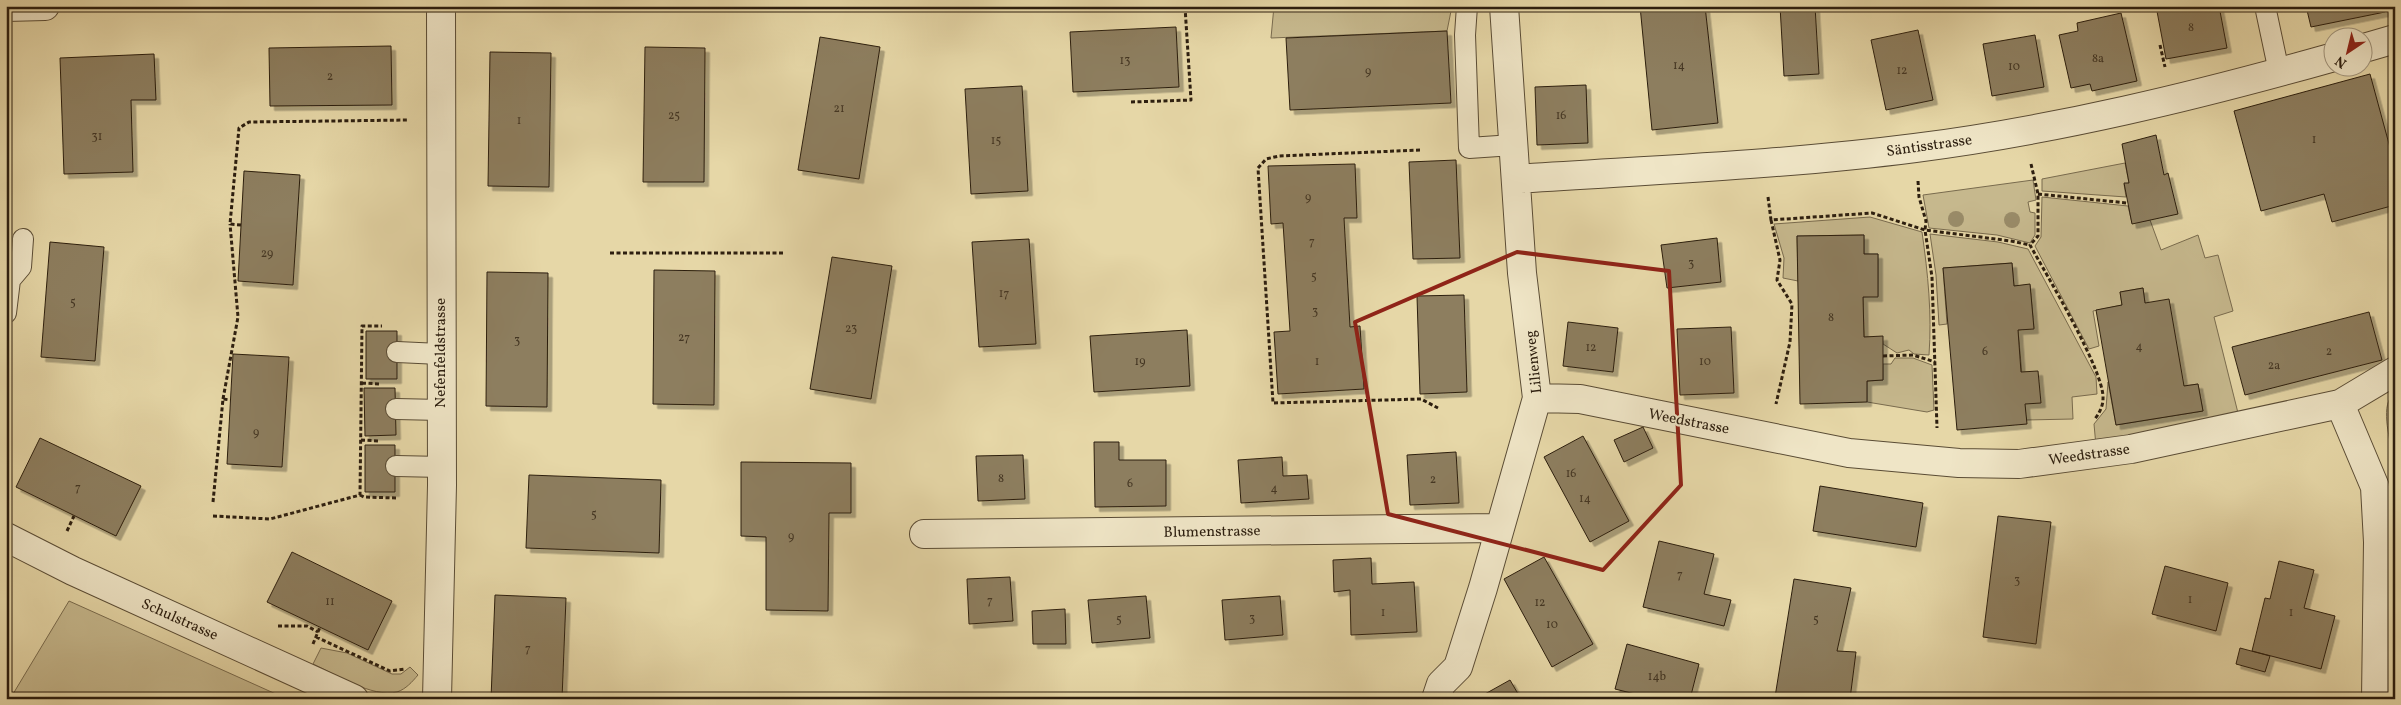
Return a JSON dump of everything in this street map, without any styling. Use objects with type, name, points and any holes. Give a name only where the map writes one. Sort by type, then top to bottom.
[{"type":"street","points":[[6,7],[45,6]]},
{"type":"street","name":"Nefenfeldstrasse","points":[[436,699],[442,466],[440,354],[441,6]]},
{"type":"street","name":"Lilienweg","points":[[1436,699],[1441,684],[1458,667],[1483,588],[1537,398],[1522,274],[1504,6]]},
{"type":"street","points":[[2374,45],[2395,39]]},
{"type":"street","name":"Säntisstrasse","points":[[1516,179],[1732,164],[1914,148],[2023,131],[2188,96],[2324,60]]},
{"type":"street","name":"Weedstrasse","points":[[1537,398],[1580,399],[1849,453],[1959,463],[2019,464],[2131,449],[2340,404],[2395,371]]},
{"type":"street","points":[[2340,404],[2375,487],[2378,542],[2376,699]]},
{"type":"street","name":"Blumenstrasse","points":[[924,534],[1499,528]]},
{"type":"street","name":"Schulstrasse","points":[[6,537],[74,571],[354,699]]},
{"type":"lane","points":[[1467,6],[1464,35],[1470,148],[1513,145]]},
{"type":"lane","points":[[2265,6],[2279,72]]},
{"type":"lane","points":[[6,313],[10,280],[21,267],[24,239]]},
{"type":"lane","points":[[397,352],[440,354]]},
{"type":"lane","points":[[396,409],[441,410]]},
{"type":"lane","points":[[396,466],[442,466]]},
{"type":"path","points":[[1131,102],[1191,100],[1185,6]]},
{"type":"path","points":[[213,502],[223,399],[238,317],[230,224],[239,128],[249,122],[414,120]]},
{"type":"path","points":[[1420,150],[1279,156],[1266,158],[1258,168],[1273,403],[1422,400],[1438,408]]},
{"type":"path","points":[[2030,160],[2038,194],[2038,236],[2030,245]]},
{"type":"path","points":[[1917,179],[1919,197],[1926,221],[1925,230],[1932,277],[1937,438]]},
{"type":"path","points":[[1766,188],[1780,260],[1777,280],[1792,304],[1790,342],[1776,406]]},
{"type":"path","points":[[2038,194],[2127,202]]},
{"type":"path","points":[[1771,220],[1872,213],[1925,230],[2030,245],[2099,374],[2103,398],[2099,413],[2092,422]]},
{"type":"path","points":[[230,224],[241,225]]},
{"type":"path","points":[[610,253],[783,253]]},
{"type":"path","points":[[213,516],[270,519],[360,495],[362,326],[392,327]]},
{"type":"path","points":[[1883,356],[1913,355],[1935,362]]},
{"type":"path","points":[[223,399],[230,400]]},
{"type":"path","points":[[316,637],[390,671],[403,671],[409,666]]},
{"type":"highlighted area","points":[[1517,252],[1669,271],[1681,485],[1603,570],[1388,514],[1355,322]]},
{"type":"shaded area","points":[[1274,6],[1452,6],[1447,31],[1271,38]]},
{"type":"shaded area","points":[[2125,163],[2129,183],[2124,184],[2126,197],[2042,191],[2042,179]]},
{"type":"shaded area","points":[[2033,180],[2036,200],[2028,202],[2030,212],[2035,213],[2035,235],[2030,243],[1997,235],[1929,228],[1923,195]]},
{"type":"shaded area","points":[[2042,197],[2128,206],[2132,223],[2150,220],[2161,250],[2198,235],[2205,258],[2218,255],[2233,311],[2214,317],[2239,417],[2096,446],[2094,424],[2106,409],[2108,382],[2116,425],[2203,411],[2198,384],[2184,386],[2145,303],[2143,288],[2120,292],[2122,305],[2093,311],[2099,346],[2089,349],[2035,246],[2041,237]]},
{"type":"shaded area","points":[[1870,217],[1922,232],[1929,294],[1929,355],[1914,354],[1909,350],[1897,353],[1883,344],[1882,337],[1864,337],[1863,297],[1878,296],[1878,254],[1864,254],[1864,235],[1797,236],[1798,281],[1783,278],[1784,258],[1774,224]]},
{"type":"shaded area","points":[[1930,234],[1998,242],[2028,249],[2096,377],[2097,394],[2072,397],[2073,419],[2026,420],[2018,330],[2034,328],[2030,285],[2014,286],[2012,263],[1943,268],[1947,324],[1939,325],[1936,275]]},
{"type":"shaded area","points":[[1895,358],[1913,358],[1932,365],[1934,410],[1927,412],[1867,402],[1867,381],[1883,380],[1883,364],[1891,364]]},
{"type":"shaded area","points":[[2395,393],[2393,399],[2395,459],[2392,453],[2386,413],[2390,398]]},
{"type":"shaded area","points":[[69,601],[287,699],[10,699]]},
{"type":"shaded area","points":[[321,648],[347,653],[392,674],[401,674],[410,667],[418,675],[400,691],[376,692],[354,684],[313,664]]},
{"type":"building","points":[[1640,6],[1705,6],[1718,123],[1652,130]]},
{"type":"building","points":[[1780,6],[1815,6],[1819,74],[1784,76]]},
{"type":"building","points":[[2156,6],[2219,6],[2227,48],[2166,59]]},
{"type":"building","points":[[2306,6],[2384,6],[2385,12],[2311,27]]},
{"type":"building","points":[[2121,13],[2137,81],[2092,91],[2090,84],[2071,88],[2059,35],[2078,31],[2077,23]]},
{"type":"building","points":[[1176,27],[1179,87],[1073,92],[1070,32]]},
{"type":"building","points":[[1918,30],[1933,100],[1886,110],[1871,40]]},
{"type":"building","points":[[1447,31],[1451,103],[1290,110],[1286,38]]},
{"type":"building","points":[[2035,35],[2044,87],[1992,96],[1983,44]]},
{"type":"building","points":[[820,37],[880,47],[859,179],[798,170]]},
{"type":"building","points":[[391,46],[392,105],[270,106],[269,48]]},
{"type":"building","points":[[645,47],[705,48],[704,182],[643,182]]},
{"type":"building","points":[[490,52],[551,53],[549,187],[488,186]]},
{"type":"building","points":[[154,54],[156,100],[131,100],[133,172],[64,174],[60,58]]},
{"type":"building","points":[[2355,78],[2371,78],[2395,166],[2395,205],[2332,222],[2324,194],[2261,211],[2234,111]]},
{"type":"building","points":[[1586,85],[1588,143],[1537,145],[1535,87]]},
{"type":"building","points":[[1022,86],[1028,191],[971,194],[965,89]]},
{"type":"building","points":[[2156,135],[2164,175],[2168,173],[2178,214],[2132,224],[2124,183],[2129,183],[2122,144]]},
{"type":"building","points":[[1456,160],[1460,258],[1413,259],[1409,162]]},
{"type":"building","points":[[1355,164],[1357,218],[1344,218],[1350,327],[1360,326],[1364,389],[1278,394],[1274,332],[1290,331],[1283,223],[1271,224],[1268,166]]},
{"type":"building","points":[[244,171],[300,175],[293,285],[238,281]]},
{"type":"building","points":[[1864,235],[1864,254],[1878,254],[1878,297],[1863,297],[1864,337],[1883,336],[1883,380],[1867,381],[1867,402],[1800,404],[1797,236]]},
{"type":"building","points":[[1717,238],[1721,282],[1667,288],[1661,245]]},
{"type":"building","points":[[1029,239],[1036,344],[979,347],[972,242]]},
{"type":"building","points":[[50,242],[104,247],[95,361],[41,357]]},
{"type":"building","points":[[832,257],[892,266],[871,399],[810,389]]},
{"type":"building","points":[[2012,263],[2014,286],[2030,284],[2034,329],[2018,330],[2021,372],[2038,371],[2041,403],[2025,404],[2027,424],[1957,430],[1943,268]]},
{"type":"building","points":[[654,270],[715,271],[714,405],[653,404]]},
{"type":"building","points":[[487,272],[548,273],[547,407],[486,406]]},
{"type":"building","points":[[2143,288],[2145,303],[2169,299],[2184,386],[2198,384],[2203,411],[2116,425],[2096,310],[2122,305],[2120,292]]},
{"type":"building","points":[[1464,295],[1467,392],[1420,394],[1417,296]]},
{"type":"building","points":[[2369,312],[2382,360],[2245,395],[2232,347]]},
{"type":"building","points":[[1568,322],[1618,328],[1613,372],[1563,366]]},
{"type":"building","points":[[1731,327],[1734,393],[1680,395],[1677,329]]},
{"type":"building","points":[[1187,330],[1190,386],[1094,392],[1090,336]]},
{"type":"building","points":[[366,331],[397,331],[397,379],[366,379]]},
{"type":"building","points":[[233,354],[289,357],[282,467],[227,464]]},
{"type":"building","points":[[364,388],[395,388],[396,435],[365,436]]},
{"type":"building","points":[[1643,427],[1653,448],[1624,462],[1614,440]]},
{"type":"building","points":[[1583,436],[1629,521],[1590,542],[1544,457]]},
{"type":"building","points":[[40,438],[141,486],[116,536],[16,487]]},
{"type":"building","points":[[1094,442],[1119,442],[1119,460],[1166,460],[1166,506],[1095,507]]},
{"type":"building","points":[[365,445],[395,445],[395,492],[365,492]]},
{"type":"building","points":[[1456,452],[1459,503],[1410,505],[1407,455]]},
{"type":"building","points":[[1023,455],[1025,499],[978,501],[976,456]]},
{"type":"building","points":[[1282,457],[1283,476],[1307,475],[1309,499],[1241,503],[1238,460]]},
{"type":"building","points":[[741,462],[851,463],[851,513],[829,513],[828,611],[766,610],[766,537],[741,536]]},
{"type":"building","points":[[529,475],[661,480],[659,553],[526,548]]},
{"type":"building","points":[[1820,486],[1923,503],[1916,547],[1813,531]]},
{"type":"building","points":[[1998,516],[2051,522],[2036,644],[1983,637]]},
{"type":"building","points":[[1659,541],[1714,554],[1704,594],[1731,600],[1724,626],[1643,607]]},
{"type":"building","points":[[292,552],[392,601],[368,650],[267,602]]},
{"type":"building","points":[[1544,557],[1593,644],[1552,667],[1504,579]]},
{"type":"building","points":[[1371,558],[1372,584],[1414,582],[1417,632],[1351,635],[1350,590],[1334,592],[1333,560]]},
{"type":"building","points":[[2279,561],[2314,570],[2304,608],[2335,616],[2321,669],[2252,651],[2265,598],[2270,599]]},
{"type":"building","points":[[2165,566],[2228,583],[2216,631],[2152,614]]},
{"type":"building","points":[[1010,577],[1013,621],[969,624],[967,579]]},
{"type":"building","points":[[1794,579],[1851,588],[1837,651],[1856,652],[1850,699],[1775,697]]},
{"type":"building","points":[[495,595],[566,598],[562,699],[491,699]]},
{"type":"building","points":[[1146,596],[1150,638],[1092,643],[1088,600]]},
{"type":"building","points":[[1280,596],[1283,635],[1225,640],[1222,600]]},
{"type":"building","points":[[1065,609],[1066,644],[1033,644],[1032,611]]},
{"type":"building","points":[[1627,644],[1699,664],[1690,699],[1634,699],[1635,694],[1615,689]]},
{"type":"building","points":[[2240,648],[2270,656],[2265,672],[2236,664]]},
{"type":"building","points":[[1510,680],[1521,699],[1476,699]]},
{"type":"building","points":[[2286,696],[2331,699],[2286,699]]}]
